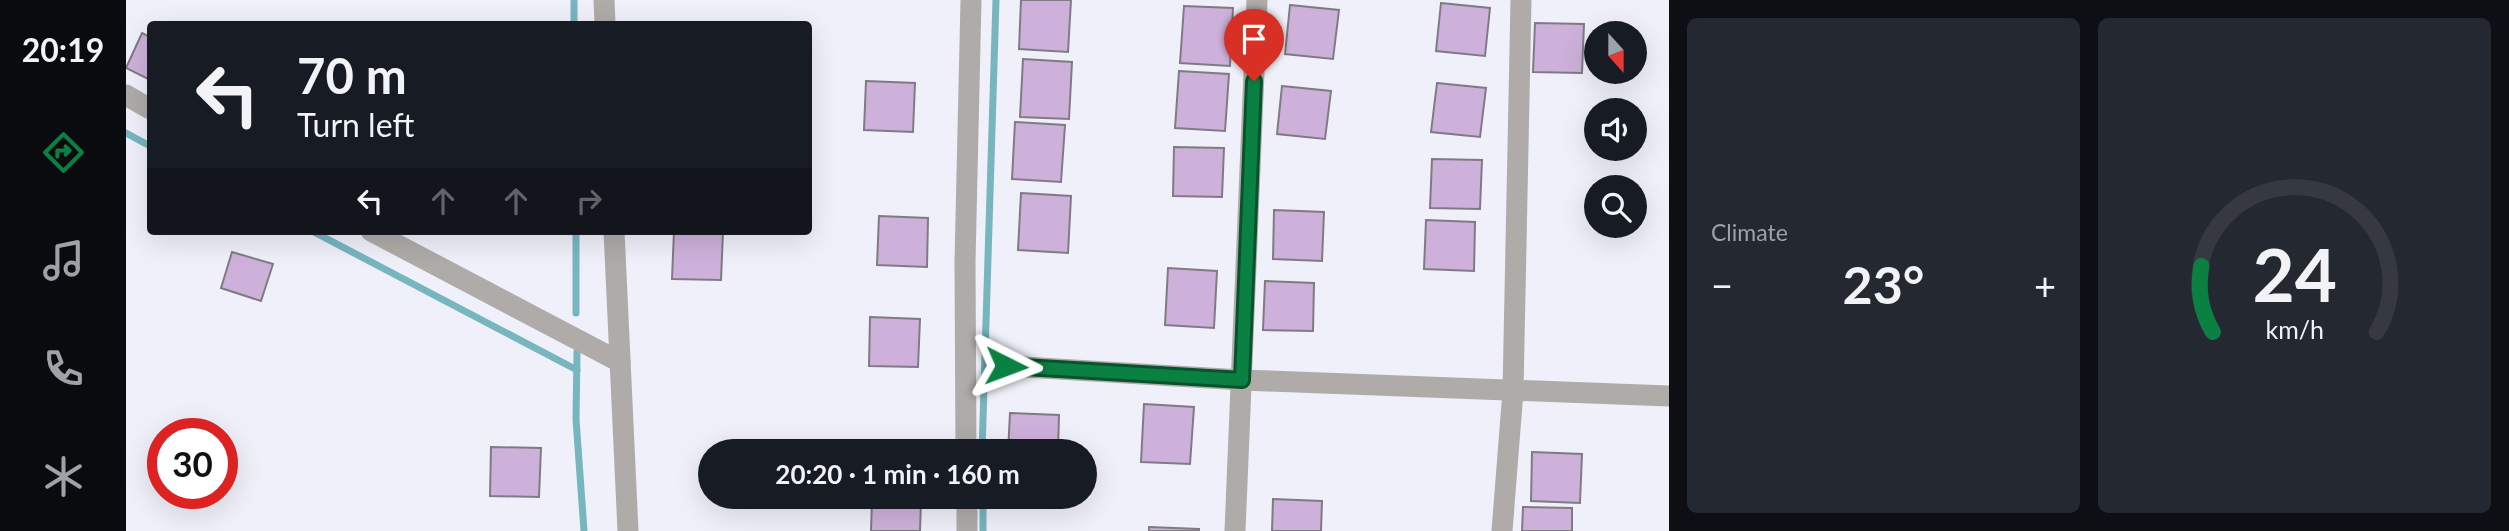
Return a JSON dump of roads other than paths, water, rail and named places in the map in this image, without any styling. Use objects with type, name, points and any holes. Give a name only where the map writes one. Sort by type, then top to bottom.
[{"type":"street","points":[[604,0],[605,21]]},
{"type":"street","points":[[966,439],[965,262],[971,0]]},
{"type":"street","points":[[1235,531],[1257,0]]},
{"type":"street","points":[[1502,531],[1513,391],[1521,0]]},
{"type":"street","points":[[126,95],[147,107]]},
{"type":"street","points":[[379,235],[620,362]]},
{"type":"street","points":[[614,235],[628,531]]},
{"type":"street","points":[[1006,366],[1242,380],[1669,396]]},
{"type":"street","points":[[967,509],[967,531]]},
{"type":"waterway","points":[[574,0],[574,21]]},
{"type":"waterway","points":[[982,439],[996,0]]},
{"type":"waterway","points":[[126,133],[147,144]]},
{"type":"waterway","points":[[320,235],[577,370]]},
{"type":"waterway","points":[[576,235],[576,313]]},
{"type":"waterway","points":[[577,352],[576,419],[584,531]]},
{"type":"waterway","points":[[983,509],[983,531]]}]
